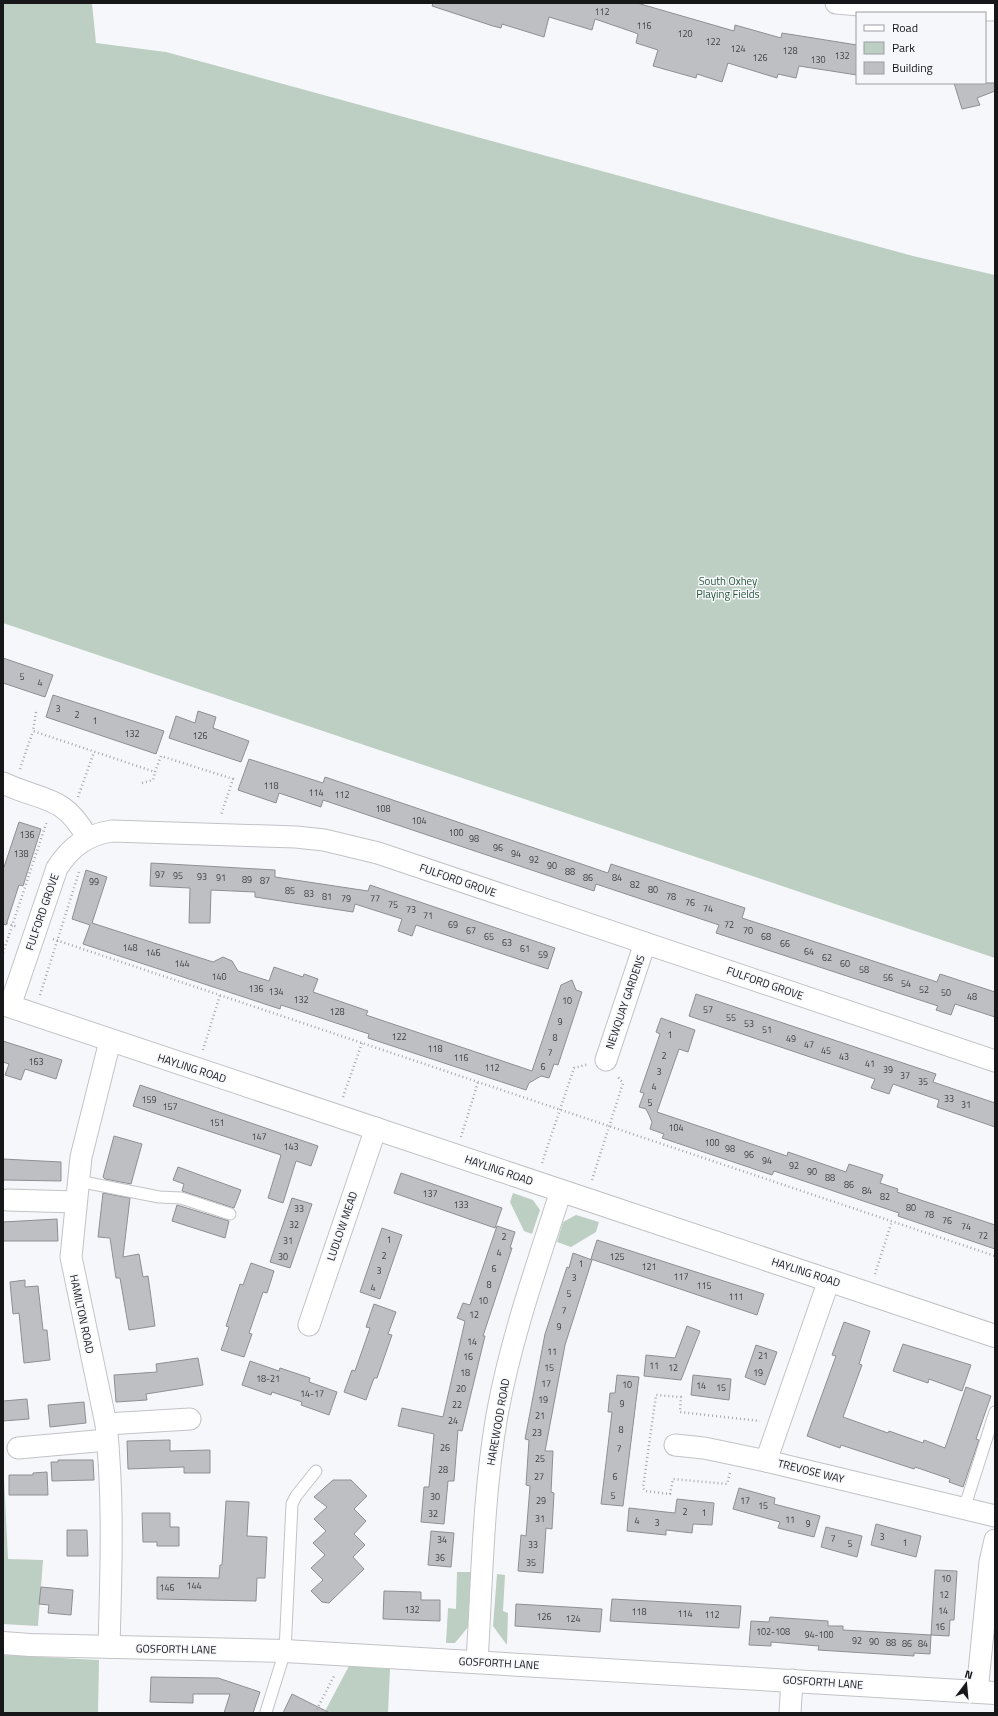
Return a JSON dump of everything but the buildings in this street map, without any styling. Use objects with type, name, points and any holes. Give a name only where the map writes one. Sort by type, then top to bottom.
[{"type":"street","points":[[836,3],[907,9],[995,10]]},
{"type":"street","points":[[8,786],[61,805],[72,814],[88,837]]},
{"type":"street","name":"FULFORD GROVE","points":[[6,1005],[35,932],[57,868],[68,853],[88,837],[98,833],[112,831],[296,837],[344,844],[378,853],[995,1061]]},
{"type":"street","name":"NEWQUAY GARDENS","points":[[606,1060],[645,943]]},
{"type":"street","name":"HAYLING ROAD","points":[[6,1005],[561,1191],[869,1292],[995,1336]]},
{"type":"street","name":"HAMILTON ROAD","points":[[109,1647],[111,1506],[106,1432],[71,1257],[80,1157],[110,1041]]},
{"type":"street","name":"LUDLOW MEAD","points":[[309,1325],[376,1128]]},
{"type":"street","name":"HAREWOOD ROAD","points":[[477,1662],[488,1489],[497,1414],[516,1333],[561,1191]]},
{"type":"street","points":[[7,1200],[76,1202]]},
{"type":"street","name":"TREVOSE WAY","points":[[829,1280],[766,1460],[995,1516]]},
{"type":"street","points":[[18,1448],[190,1419]]},
{"type":"street","points":[[675,1445],[704,1448],[766,1460]]},
{"type":"street","points":[[986,1692],[990,1562],[995,1540]]},
{"type":"street","name":"GOSFORTH LANE","points":[[3,1643],[286,1651],[986,1692]]},
{"type":"street","points":[[790,1713],[792,1680]]},
{"type":"lane","points":[[78,1182],[159,1197],[181,1198],[230,1214]]},
{"type":"lane","points":[[964,1509],[995,1412]]},
{"type":"lane","points":[[266,1712],[286,1651],[292,1504],[296,1496],[316,1471]]},
{"type":"path","points":[[8,786],[33,731],[36,712]]},
{"type":"path","points":[[33,731],[155,772]]},
{"type":"path","points":[[72,814],[94,752]]},
{"type":"path","points":[[142,783],[153,780],[161,756],[233,779],[215,834]]},
{"type":"path","points":[[3,953],[53,802]]},
{"type":"path","points":[[34,1014],[86,851],[88,837]]},
{"type":"path","points":[[3,922],[995,1256]]},
{"type":"path","points":[[197,1069],[220,995]]},
{"type":"path","points":[[337,1115],[362,1043]]},
{"type":"path","points":[[535,1182],[574,1068],[606,1060],[623,1083],[586,1199]]},
{"type":"path","points":[[455,1155],[478,1082]]},
{"type":"path","points":[[869,1292],[892,1221]]},
{"type":"path","points":[[315,1713],[345,1654]]},
{"type":"green space","name":"South Oxhey Playing Fields","points":[[3,3],[92,3],[96,43],[166,52],[913,256],[995,275],[995,958],[3,623]]},
{"type":"green space","points":[[513,1193],[533,1200],[540,1210],[532,1234],[524,1231],[510,1202]]},
{"type":"green space","points":[[576,1215],[599,1222],[596,1232],[571,1247],[557,1242],[563,1222]]},
{"type":"green space","points":[[3,1457],[8,1559],[43,1560],[38,1626],[3,1624]]},
{"type":"green space","points":[[457,1572],[471,1572],[468,1627],[455,1643],[446,1643],[448,1608],[456,1609]]},
{"type":"green space","points":[[497,1574],[505,1575],[503,1611],[508,1613],[507,1645],[493,1626]]},
{"type":"green space","points":[[3,1655],[99,1660],[98,1713],[3,1713]]},
{"type":"green space","points":[[349,1666],[390,1669],[388,1713],[324,1713]]}]
